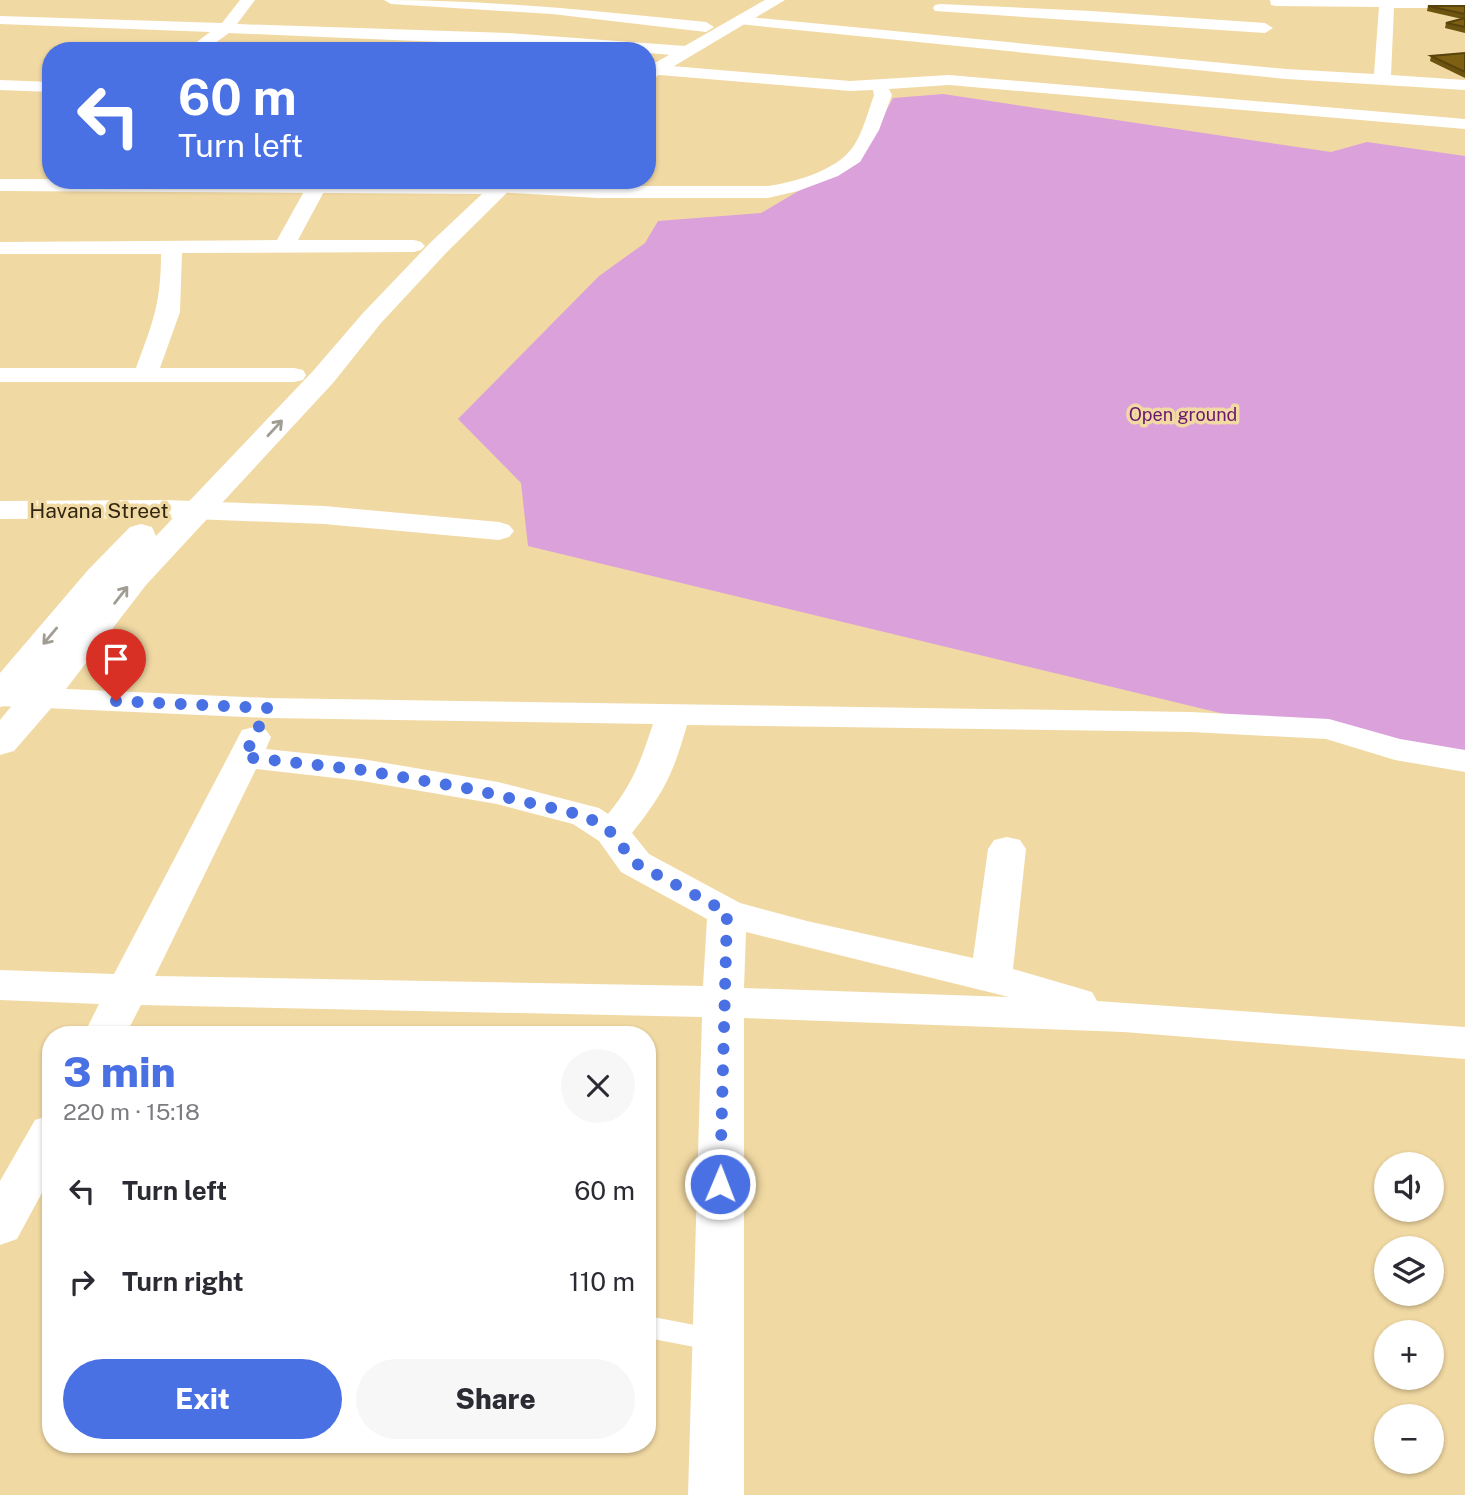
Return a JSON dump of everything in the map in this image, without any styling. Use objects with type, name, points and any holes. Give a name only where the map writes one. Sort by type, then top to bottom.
[{"type":"main road","points":[[656,63],[706,27],[759,0]]},
{"type":"main road","points":[[676,50],[777,0]]},
{"type":"main road","points":[[0,185],[42,185]]},
{"type":"main road","points":[[0,696],[100,577],[414,246],[488,189]]},
{"type":"main road","points":[[0,743],[40,698],[134,578],[323,377],[372,318],[491,189]]},
{"type":"street","points":[[206,42],[227,27],[248,0]]},
{"type":"street","points":[[391,0],[459,2],[706,27]]},
{"type":"street","points":[[508,37],[572,0]]},
{"type":"street","points":[[891,36],[955,0]]},
{"type":"street","points":[[930,14],[1264,34],[1276,1],[1465,4]]},
{"type":"street","points":[[1382,80],[1387,1]]},
{"type":"street","points":[[0,20],[508,37],[573,42]]},
{"type":"street","points":[[738,20],[891,36],[1255,65],[1382,80],[1465,85]]},
{"type":"street","points":[[656,48],[676,50]]},
{"type":"street","points":[[656,69],[813,84],[880,85],[949,80],[1465,124]]},
{"type":"street","points":[[0,85],[42,87]]},
{"type":"street","points":[[559,189],[598,192],[790,190],[850,161],[860,150],[883,95],[880,85]]},
{"type":"street","points":[[284,246],[315,189]]},
{"type":"street","points":[[0,248],[414,246]]},
{"type":"street","points":[[145,375],[169,312],[173,281],[171,247]]},
{"type":"street","points":[[0,375],[294,375]]},
{"type":"street","name":"Havana Street","points":[[0,510],[166,509],[324,515],[499,531]]},
{"type":"street","points":[[0,696],[268,708],[1109,719],[1329,729],[1395,749],[1465,761]]},
{"type":"street","points":[[109,1026],[268,708]]},
{"type":"street","points":[[612,833],[643,794],[658,764],[673,713]]},
{"type":"street","points":[[244,757],[362,770],[498,793],[586,816],[612,833],[635,863],[727,912],[807,935],[990,977],[1124,1017]]},
{"type":"street","points":[[990,977],[1007,849]]},
{"type":"street","points":[[716,1495],[723,1002],[727,912]]},
{"type":"street","points":[[0,985],[723,1002],[1124,1017],[1465,1043]]},
{"type":"street","points":[[0,1226],[42,1149]]},
{"type":"lane","points":[[656,1328],[718,1340]]},
{"type":"green space","name":"Open ground","points":[[943,94],[1331,152],[1367,142],[1465,156],[1465,772],[528,546],[521,483],[458,419],[599,276],[645,243],[658,221],[761,213],[863,153],[893,98]]},
{"type":"building","points":[[1428,6],[1465,6],[1465,14]]},
{"type":"building","points":[[1465,18],[1465,27],[1446,23]]},
{"type":"building","points":[[1465,53],[1465,72],[1431,56]]},
{"type":"route","points":[[116,701],[268,708],[244,757],[362,770],[498,793],[586,816],[612,833],[635,863],[727,912],[720,1184]]}]
